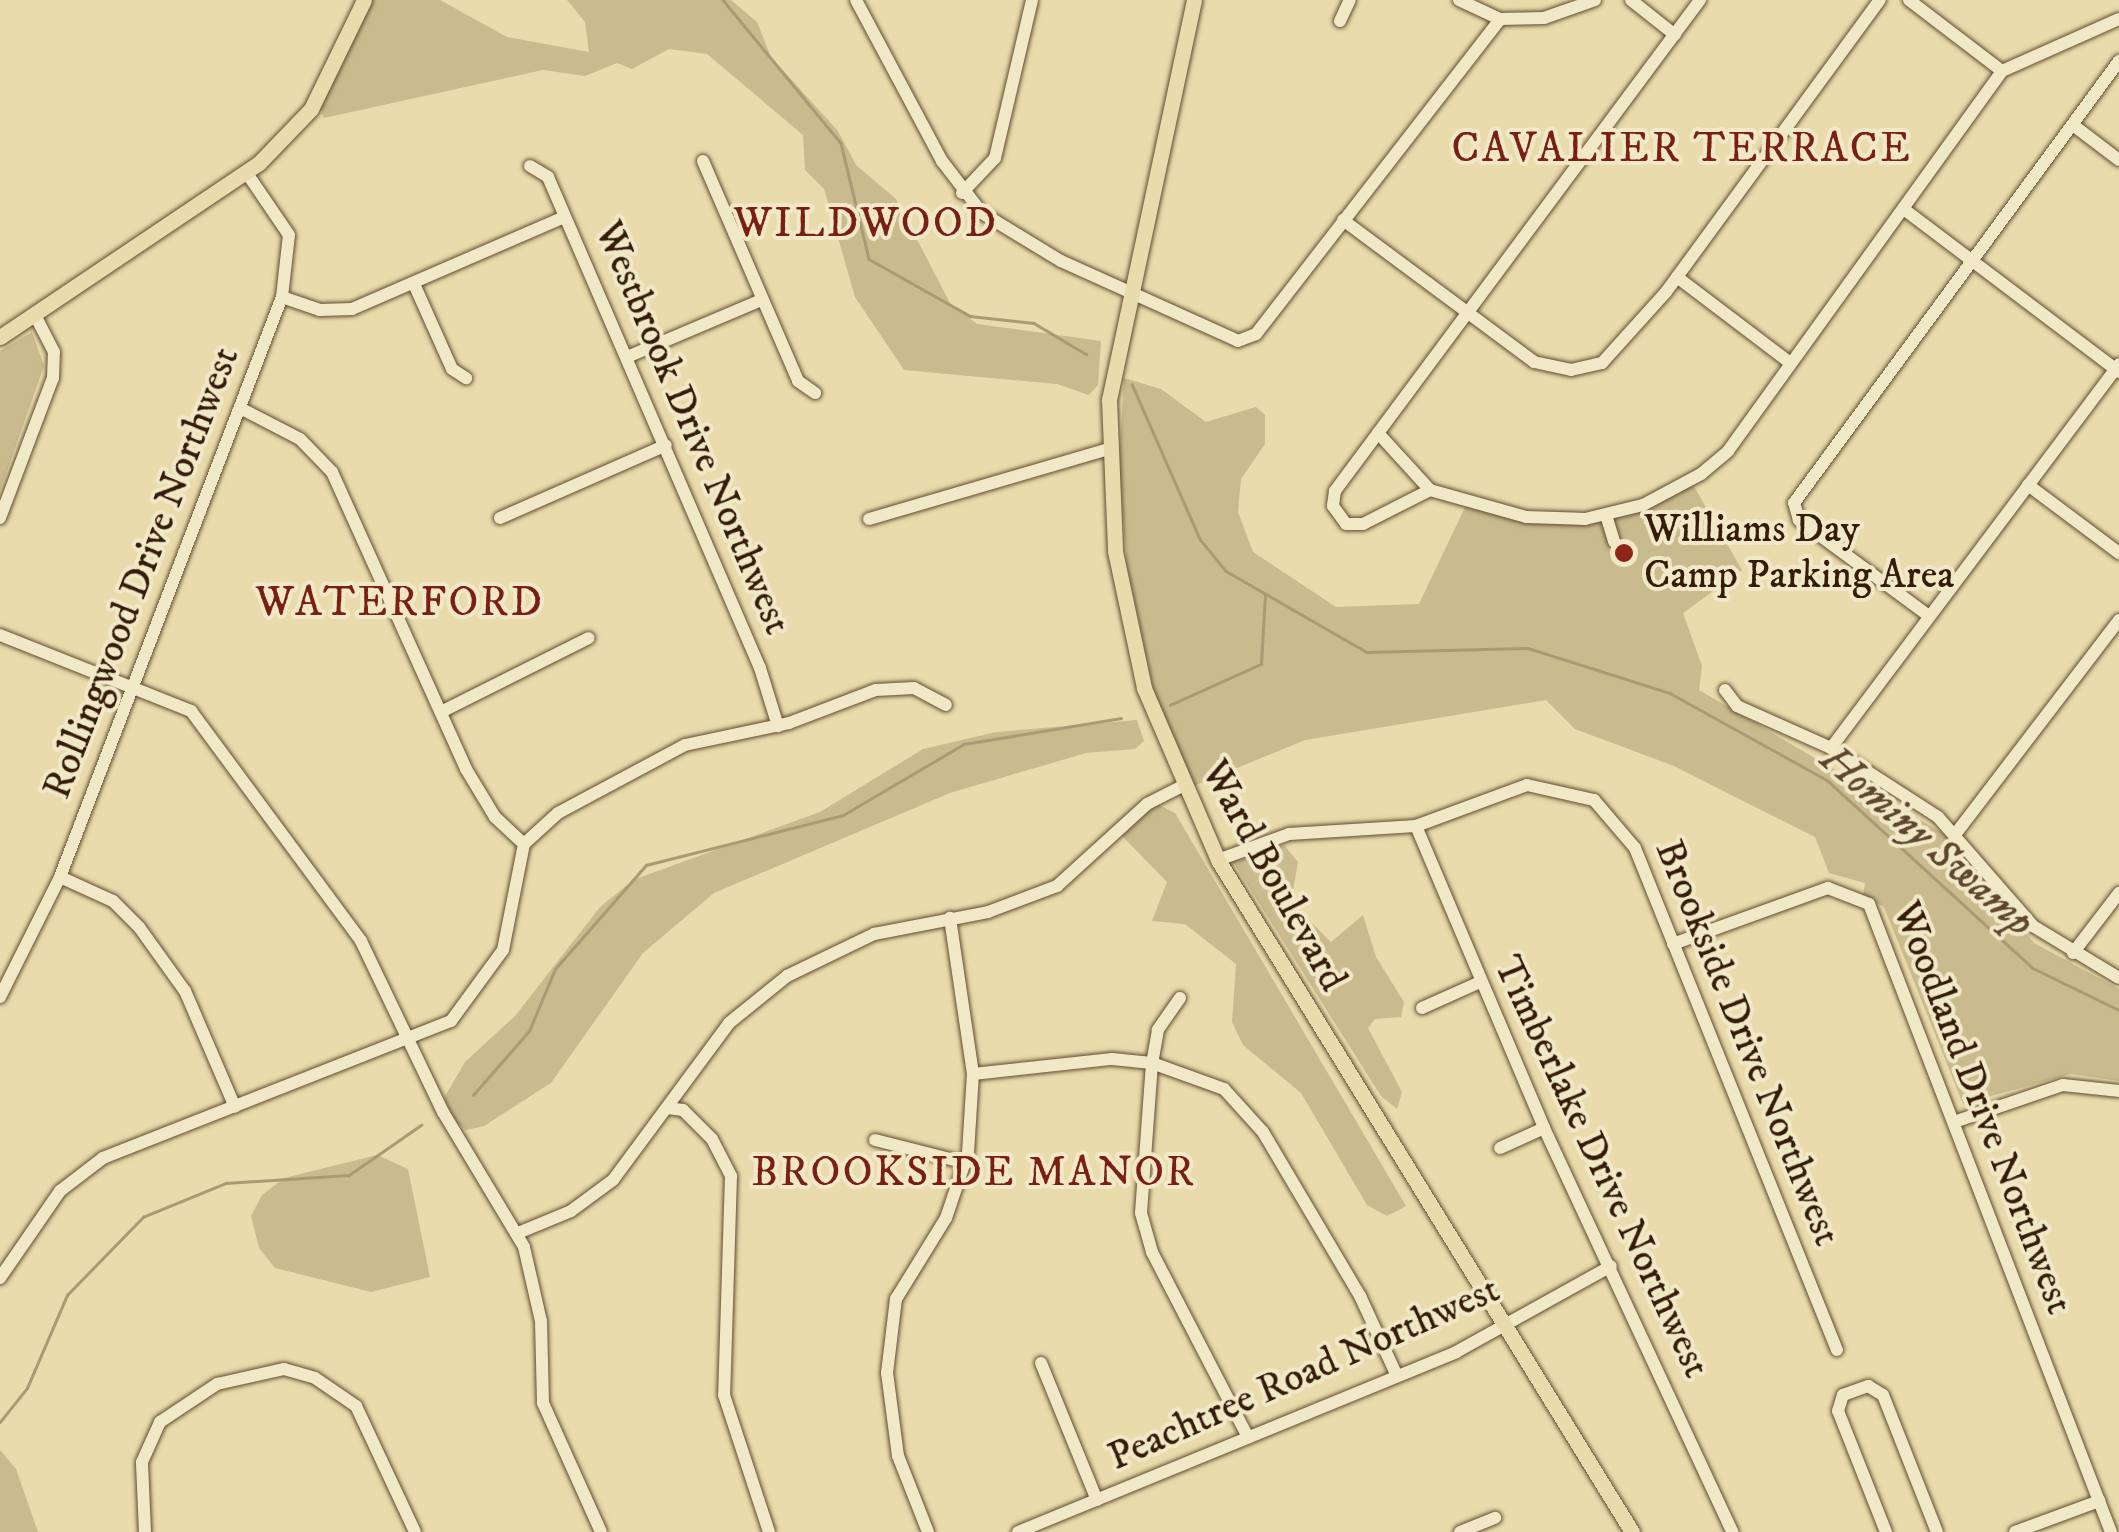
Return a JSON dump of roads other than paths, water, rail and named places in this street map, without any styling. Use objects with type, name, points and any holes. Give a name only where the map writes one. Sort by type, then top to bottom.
[{"type":"main road","points":[[0,337],[246,172],[306,115],[364,0]]},
{"type":"main road","name":"Ward Boulevard","points":[[1194,0],[1112,360],[1108,449],[1129,630],[1181,787],[1218,860],[1632,1532]]},
{"type":"street","points":[[856,0],[962,193],[1018,238],[1225,337],[1248,338],[1500,19]]},
{"type":"street","points":[[962,193],[995,158],[1032,0]]},
{"type":"street","points":[[1340,21],[1350,0]]},
{"type":"street","points":[[1459,0],[1500,19],[1544,18],[1594,0]]},
{"type":"street","points":[[1631,0],[1675,34]]},
{"type":"street","points":[[1430,490],[1356,526],[1334,511],[1335,492],[1700,0]]},
{"type":"street","points":[[1343,220],[1534,362],[1583,369],[1618,352],[1677,278],[1880,0]]},
{"type":"street","points":[[1909,0],[2002,71]]},
{"type":"street","points":[[1378,434],[1430,490],[1526,517],[1606,515],[1643,505],[1710,467],[1906,210],[2002,71],[2119,19]]},
{"type":"street","points":[[1929,616],[1799,520],[1793,508],[1970,258],[2119,61]]},
{"type":"street","points":[[2073,125],[2119,160]]},
{"type":"street","points":[[702,161],[802,390],[815,394]]},
{"type":"street","name":"Westbrook Drive Northwest","points":[[530,166],[548,178],[666,445],[778,726]]},
{"type":"street","name":"Rollingwood Drive Northwest","points":[[0,997],[60,877],[282,297],[289,236],[246,172]]},
{"type":"street","points":[[1831,748],[2118,368],[1906,210]]},
{"type":"street","points":[[282,297],[340,312],[565,217]]},
{"type":"street","points":[[1677,278],[1789,362]]},
{"type":"street","points":[[414,284],[452,370],[466,378]]},
{"type":"street","points":[[627,357],[761,300]]},
{"type":"street","points":[[0,518],[53,378],[52,346],[35,315]]},
{"type":"street","points":[[242,409],[300,439],[332,472],[486,806],[524,844]]},
{"type":"street","points":[[500,518],[666,445]]},
{"type":"street","points":[[869,520],[1108,449]]},
{"type":"street","points":[[2028,485],[2119,553]]},
{"type":"street","points":[[1606,515],[1614,542]]},
{"type":"street","points":[[1957,832],[2119,620]]},
{"type":"street","points":[[0,634],[135,686],[199,720],[361,940],[449,1122],[518,1232],[541,1321],[543,1402],[601,1532]]},
{"type":"street","points":[[441,712],[589,638]]},
{"type":"street","points":[[0,1278],[81,1173],[146,1135],[236,1107],[412,1042],[460,1013],[493,967],[508,934],[524,844],[558,812],[685,745],[778,726],[888,687],[926,692],[946,705]]},
{"type":"street","points":[[1724,690],[1737,706],[1831,748],[1957,832],[2009,904],[2073,953],[2119,978]]},
{"type":"street","points":[[518,1232],[571,1211],[613,1180],[730,1024],[787,976],[874,934],[950,918],[1057,886],[1147,804],[1181,787]]},
{"type":"street","name":"Brookside Drive Northwest","points":[[1218,860],[1289,834],[1416,826],[1516,787],[1576,791],[1623,828],[1837,1350]]},
{"type":"street","name":"Timberlake Drive Northwest","points":[[1416,826],[1544,1128],[1732,1532]]},
{"type":"street","points":[[60,877],[113,902],[138,927],[185,991],[236,1107]]},
{"type":"street","name":"Woodland Drive Northwest","points":[[1673,944],[1818,890],[1862,896],[1957,1121],[2112,1532]]},
{"type":"street","points":[[2073,953],[2119,893]]},
{"type":"street","points":[[928,1532],[889,1410],[890,1319],[966,1163],[973,1074],[950,918]]},
{"type":"street","points":[[1422,1008],[1480,982]]},
{"type":"street","points":[[1180,998],[1158,1030],[1139,1202],[1146,1234],[1248,1437]]},
{"type":"street","points":[[973,1074],[1072,1061],[1152,1063],[1224,1089],[1253,1118],[1360,1296],[1397,1376]]},
{"type":"street","points":[[1957,1121],[2063,1085],[2119,1090]]},
{"type":"street","points":[[667,1108],[683,1110],[712,1139],[731,1176],[724,1395],[768,1532]]},
{"type":"street","points":[[1500,1148],[1544,1128]]},
{"type":"street","points":[[875,1140],[966,1163]]},
{"type":"street","name":"Peachtree Road Northwest","points":[[1018,1532],[1397,1376],[1505,1326],[1610,1266]]},
{"type":"street","points":[[1040,1363],[1097,1500]]},
{"type":"street","points":[[145,1532],[142,1462],[154,1428],[217,1384],[284,1369],[315,1378],[356,1406],[415,1532]]},
{"type":"street","points":[[1886,1532],[1838,1410],[1842,1395],[1868,1386],[1883,1396],[1937,1532]]},
{"type":"street","points":[[2015,1532],[2099,1501]]},
{"type":"street","points":[[1460,1532],[1495,1518]]},
{"type":"waterway","name":"Hominy Swamp","points":[[723,0],[841,143],[869,259],[970,316],[1034,323],[1086,354]]},
{"type":"waterway","name":"Hominy Swamp","points":[[1132,384],[1200,539],[1226,571],[1367,652],[1528,648],[1670,693],[1827,780],[2033,968],[2119,1010]]},
{"type":"waterway","points":[[1170,705],[1261,664],[1265,595]]},
{"type":"waterway","points":[[473,1095],[529,1031],[555,969],[646,865],[843,815],[964,744],[1121,718]]},
{"type":"waterway","points":[[0,1422],[27,1388],[67,1295],[143,1217],[226,1183],[349,1175],[421,1125]]},
{"type":"place","name":"Williams Day Camp Parking Area","points":[[1624,553]]},
{"type":"district","name":"CAVALIER TERRACE","points":[[1682,149]]},
{"type":"district","name":"WILDWOOD","points":[[866,224]]},
{"type":"district","name":"WATERFORD","points":[[400,603]]},
{"type":"district","name":"BROOKSIDE MANOR","points":[[974,1173]]}]
